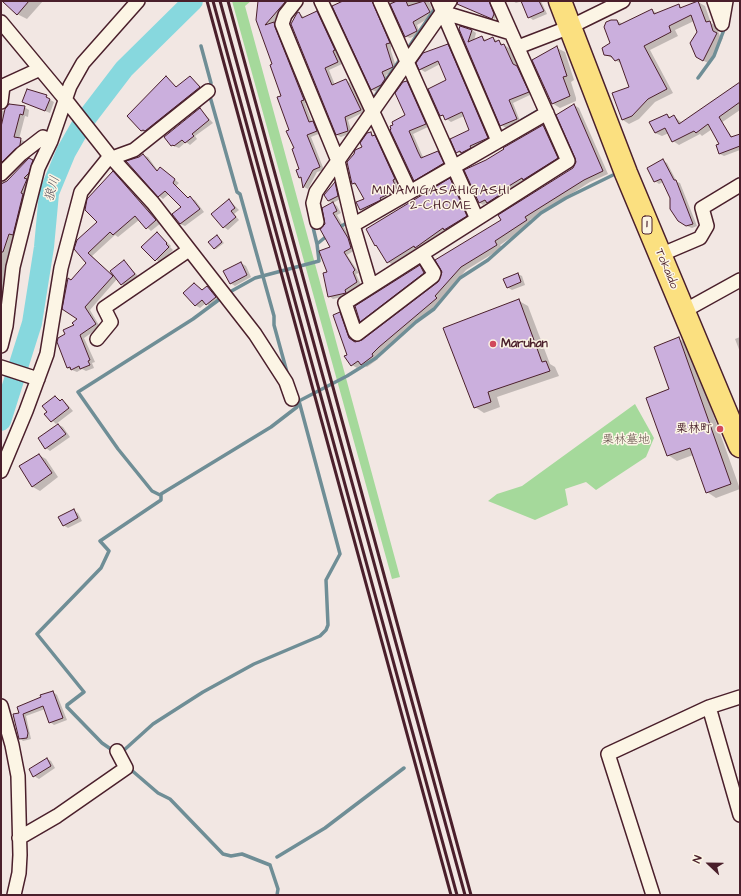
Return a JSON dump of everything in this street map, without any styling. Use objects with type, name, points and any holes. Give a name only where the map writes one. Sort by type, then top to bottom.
[{"type":"highway","name":"Tokaido","points":[[560,1],[626,173],[740,446]]},
{"type":"street","points":[[1,346],[3,324],[13,268],[38,168],[51,141],[65,99],[83,63],[138,1]]},
{"type":"street","points":[[296,1],[285,15],[282,24],[338,161],[353,225],[371,286]]},
{"type":"street","points":[[321,1],[410,192]]},
{"type":"street","points":[[380,1],[478,219]]},
{"type":"street","points":[[422,254],[434,273],[433,276],[357,334],[345,303],[568,161],[497,1]]},
{"type":"street","points":[[518,47],[570,27],[623,1]]},
{"type":"street","points":[[714,1],[722,24],[726,1]]},
{"type":"street","points":[[317,222],[314,198],[338,161],[408,62],[443,5]]},
{"type":"street","points":[[443,5],[512,34]]},
{"type":"street","points":[[443,5],[498,141]]},
{"type":"street","points":[[1,22],[111,157],[153,203],[255,334],[286,382],[292,399]]},
{"type":"street","points":[[1,102],[2,85],[40,69]]},
{"type":"street","points":[[1,471],[47,354],[61,268],[81,192],[111,157],[134,150],[208,91]]},
{"type":"street","points":[[353,225],[547,113]]},
{"type":"street","points":[[1,174],[21,154],[43,137],[51,141]]},
{"type":"street","points":[[660,255],[700,238],[707,226],[702,208],[740,185]]},
{"type":"street","points":[[97,339],[111,322],[104,308],[189,250]]},
{"type":"street","points":[[684,311],[740,280]]},
{"type":"street","points":[[1,367],[37,378]]},
{"type":"street","points":[[653,895],[608,754],[708,707],[740,696]]},
{"type":"street","points":[[708,707],[740,815]]},
{"type":"street","points":[[2,713],[12,745],[18,776],[19,873],[14,895]]},
{"type":"street","points":[[19,838],[57,816],[126,768],[118,751]]},
{"type":"green space","points":[[232,1],[251,1],[245,6],[400,577],[392,579]]},
{"type":"green space","name":"栗林墓地","points":[[635,404],[654,438],[646,457],[596,490],[586,482],[565,489],[568,505],[535,520],[488,501],[497,494],[522,486]]},
{"type":"building","points":[[2,1],[29,1],[17,15]]},
{"type":"building","points":[[258,1],[286,1],[265,25],[274,22],[304,100],[301,101],[309,122],[313,121],[317,131],[307,135],[320,167],[313,170],[303,188],[301,177],[299,178],[296,170],[299,169],[292,149],[294,148],[286,131],[289,130],[277,97],[281,96],[270,65],[272,64],[256,20]]},
{"type":"building","points":[[343,1],[372,1],[390,43],[386,44],[393,67],[382,72],[385,79],[381,85],[371,90],[332,6]]},
{"type":"building","points":[[397,1],[406,1],[408,6],[424,1],[430,12],[413,22],[417,31],[405,37],[390,4]]},
{"type":"building","points":[[458,1],[489,1],[494,14],[492,19],[457,4]]},
{"type":"building","points":[[521,1],[539,1],[544,11],[528,18]]},
{"type":"building","points":[[698,1],[706,22],[710,21],[713,31],[717,33],[703,61],[696,57],[690,43],[697,32],[691,15],[669,26],[671,32],[644,46],[667,89],[648,99],[632,116],[622,120],[612,93],[629,87],[619,59],[615,61],[611,56],[604,55],[602,48],[610,43],[604,27],[606,22],[617,20],[619,25],[652,9],[654,14],[679,4],[680,8]]},
{"type":"building","points":[[317,11],[335,50],[333,51],[338,62],[325,68],[332,85],[346,79],[361,110],[345,117],[348,131],[336,135],[291,24],[299,12],[302,18]]},
{"type":"building","points":[[460,26],[472,30],[468,42],[482,36],[484,41],[493,37],[495,42],[499,40],[501,45],[504,44],[513,64],[517,66],[529,92],[509,100],[517,119],[500,126],[459,29]]},
{"type":"building","points":[[448,44],[488,138],[470,146],[471,148],[461,153],[460,151],[456,153],[450,139],[469,130],[462,112],[445,120],[443,115],[440,116],[428,89],[446,80],[438,61],[419,70],[416,63],[423,53]]},
{"type":"building","points":[[557,46],[567,76],[563,77],[570,96],[552,104],[532,60]]},
{"type":"building","points":[[166,76],[176,87],[190,76],[200,87],[145,131],[141,131],[127,116]]},
{"type":"building","points":[[407,81],[426,124],[409,131],[418,152],[421,158],[438,151],[444,163],[414,181],[390,130],[390,126],[393,125],[392,122],[405,115],[395,93],[403,82]]},
{"type":"building","points":[[740,82],[740,102],[719,117],[731,137],[740,134],[740,146],[719,154],[716,145],[719,144],[708,124],[696,133],[694,131],[672,142],[665,128],[655,133],[649,122],[667,114],[669,118],[674,115],[679,124]]},
{"type":"building","points":[[27,89],[47,95],[46,97],[50,99],[45,111],[22,102]]},
{"type":"building","points":[[9,104],[25,106],[23,115],[20,114],[14,137],[21,138],[20,145],[1,163],[1,127],[5,109]]},
{"type":"building","points":[[574,104],[603,171],[584,180],[525,217],[527,220],[495,241],[497,245],[461,267],[435,296],[437,298],[379,347],[372,354],[373,356],[361,365],[358,361],[351,366],[344,356],[347,355],[333,315],[340,312],[349,338],[355,342],[362,340],[438,282],[442,272],[435,260],[501,220],[498,215],[573,168],[576,162],[575,158],[556,115]]},
{"type":"building","points":[[200,108],[209,120],[192,134],[194,136],[185,143],[182,140],[174,146],[171,146],[164,137]]},
{"type":"building","points":[[543,125],[558,158],[523,180],[522,178],[499,192],[501,194],[487,203],[485,200],[479,203],[464,170],[486,160],[504,149],[503,148]]},
{"type":"building","points":[[371,132],[372,136],[375,135],[395,179],[393,180],[397,190],[360,210],[356,202],[364,199],[355,183],[352,184],[347,162],[354,154],[355,150],[362,147],[360,143],[367,133]]},
{"type":"building","points":[[143,154],[157,171],[160,167],[175,179],[173,183],[188,198],[190,196],[200,209],[180,224],[172,214],[181,207],[165,191],[158,197],[126,161],[139,157]]},
{"type":"building","points":[[29,158],[33,160],[29,173],[24,178],[27,179],[21,193],[23,194],[13,235],[9,234],[3,252],[1,252],[1,184],[7,181]]},
{"type":"building","points":[[663,159],[674,180],[676,180],[693,224],[686,226],[678,221],[670,209],[670,198],[661,179],[654,182],[647,168]]},
{"type":"building","points":[[113,171],[156,220],[146,229],[135,216],[113,235],[110,232],[88,253],[113,276],[85,307],[96,324],[80,335],[90,360],[88,361],[90,365],[80,369],[79,366],[71,370],[70,367],[67,368],[57,342],[58,338],[65,334],[63,330],[74,325],[72,323],[77,319],[62,309],[68,278],[71,280],[86,263],[74,249],[77,240],[97,222],[85,210],[87,199]]},
{"type":"building","points":[[450,178],[467,216],[444,230],[443,228],[415,248],[414,246],[387,263],[376,245],[375,246],[366,229]]},
{"type":"building","points":[[335,182],[338,196],[328,201],[324,195]]},
{"type":"building","points":[[229,199],[235,208],[231,211],[236,217],[223,228],[211,214]]},
{"type":"building","points":[[333,202],[337,211],[333,213],[348,238],[351,248],[344,252],[355,270],[353,272],[357,282],[345,290],[346,293],[328,297],[323,273],[327,272],[319,251],[330,247],[320,229],[325,224],[322,208]]},
{"type":"building","points":[[157,232],[169,247],[155,261],[141,247]]},
{"type":"building","points":[[217,235],[222,242],[214,249],[208,242]]},
{"type":"building","points":[[124,260],[135,274],[121,285],[110,271]]},
{"type":"building","points":[[241,262],[247,275],[230,284],[223,271]]},
{"type":"building","points":[[420,265],[424,273],[360,322],[355,306]]},
{"type":"building","points":[[518,273],[521,282],[507,288],[503,279]]},
{"type":"building","points":[[194,283],[202,290],[207,286],[216,297],[206,305],[202,300],[195,306],[183,293]]},
{"type":"building","name":"Maruhan","points":[[519,299],[542,362],[546,361],[550,371],[488,392],[491,402],[474,408],[443,328]]},
{"type":"building","points":[[679,337],[731,484],[706,493],[690,448],[667,456],[646,398],[669,389],[654,347]]},
{"type":"building","points":[[55,396],[60,401],[62,399],[69,408],[51,422],[44,414],[47,412],[42,406]]},
{"type":"building","points":[[58,424],[66,434],[45,449],[38,438]]},
{"type":"building","points":[[39,454],[52,473],[32,487],[19,466]]},
{"type":"building","points":[[74,509],[78,518],[63,526],[58,517]]},
{"type":"building","points":[[53,691],[63,718],[49,723],[43,706],[23,714],[28,733],[27,738],[19,739],[13,714],[19,713],[17,707],[41,697],[40,695]]},
{"type":"building","points":[[47,758],[51,766],[33,777],[29,769]]},
{"type":"waterway","name":"狼川","points":[[1,421],[32,323],[44,247],[49,193],[66,152],[82,124],[124,69],[193,1]]},
{"type":"waterway","points":[[406,51],[436,7]]},
{"type":"waterway","points":[[698,78],[714,56],[725,27]]},
{"type":"waterway","points":[[201,46],[211,83],[209,93],[237,192],[240,194],[274,316],[274,325],[288,376]]},
{"type":"waterway","points":[[373,99],[401,58]]},
{"type":"waterway","points":[[522,120],[539,110]]},
{"type":"waterway","points":[[122,755],[123,751],[153,724],[203,692],[254,664],[320,636],[326,630],[328,625],[326,580],[340,554],[299,401],[347,376],[376,358],[416,322],[434,309],[460,278],[488,260],[541,213],[566,198],[613,175]]},
{"type":"waterway","points":[[338,228],[350,221]]},
{"type":"waterway","points":[[160,495],[152,491],[118,449],[78,392],[193,319],[228,293],[255,278],[319,261],[312,223]]},
{"type":"waterway","points":[[317,244],[328,235]]},
{"type":"waterway","points":[[115,752],[102,743],[67,707],[67,705],[84,692],[37,634],[101,568],[109,551],[100,541],[161,500],[161,494],[271,427],[297,407],[295,399]]},
{"type":"waterway","points":[[129,768],[158,793],[170,799],[223,854],[231,856],[242,854],[270,865]]},
{"type":"waterway","points":[[277,857],[325,828],[404,768]]},
{"type":"waterway","points":[[270,865],[278,889],[277,895]]},
{"type":"railway","points":[[207,1],[451,895]]},
{"type":"railway","points":[[213,1],[457,895]]},
{"type":"railway","points":[[220,1],[465,895]]},
{"type":"railway","points":[[228,1],[471,895]]},
{"type":"place","name":"Maruhan","points":[[493,344]]},
{"type":"place","name":"栗林町","points":[[720,429]]},
{"type":"district","name":"MINAMIGASAHIGASHI 2-CHOME","points":[[441,198]]}]
